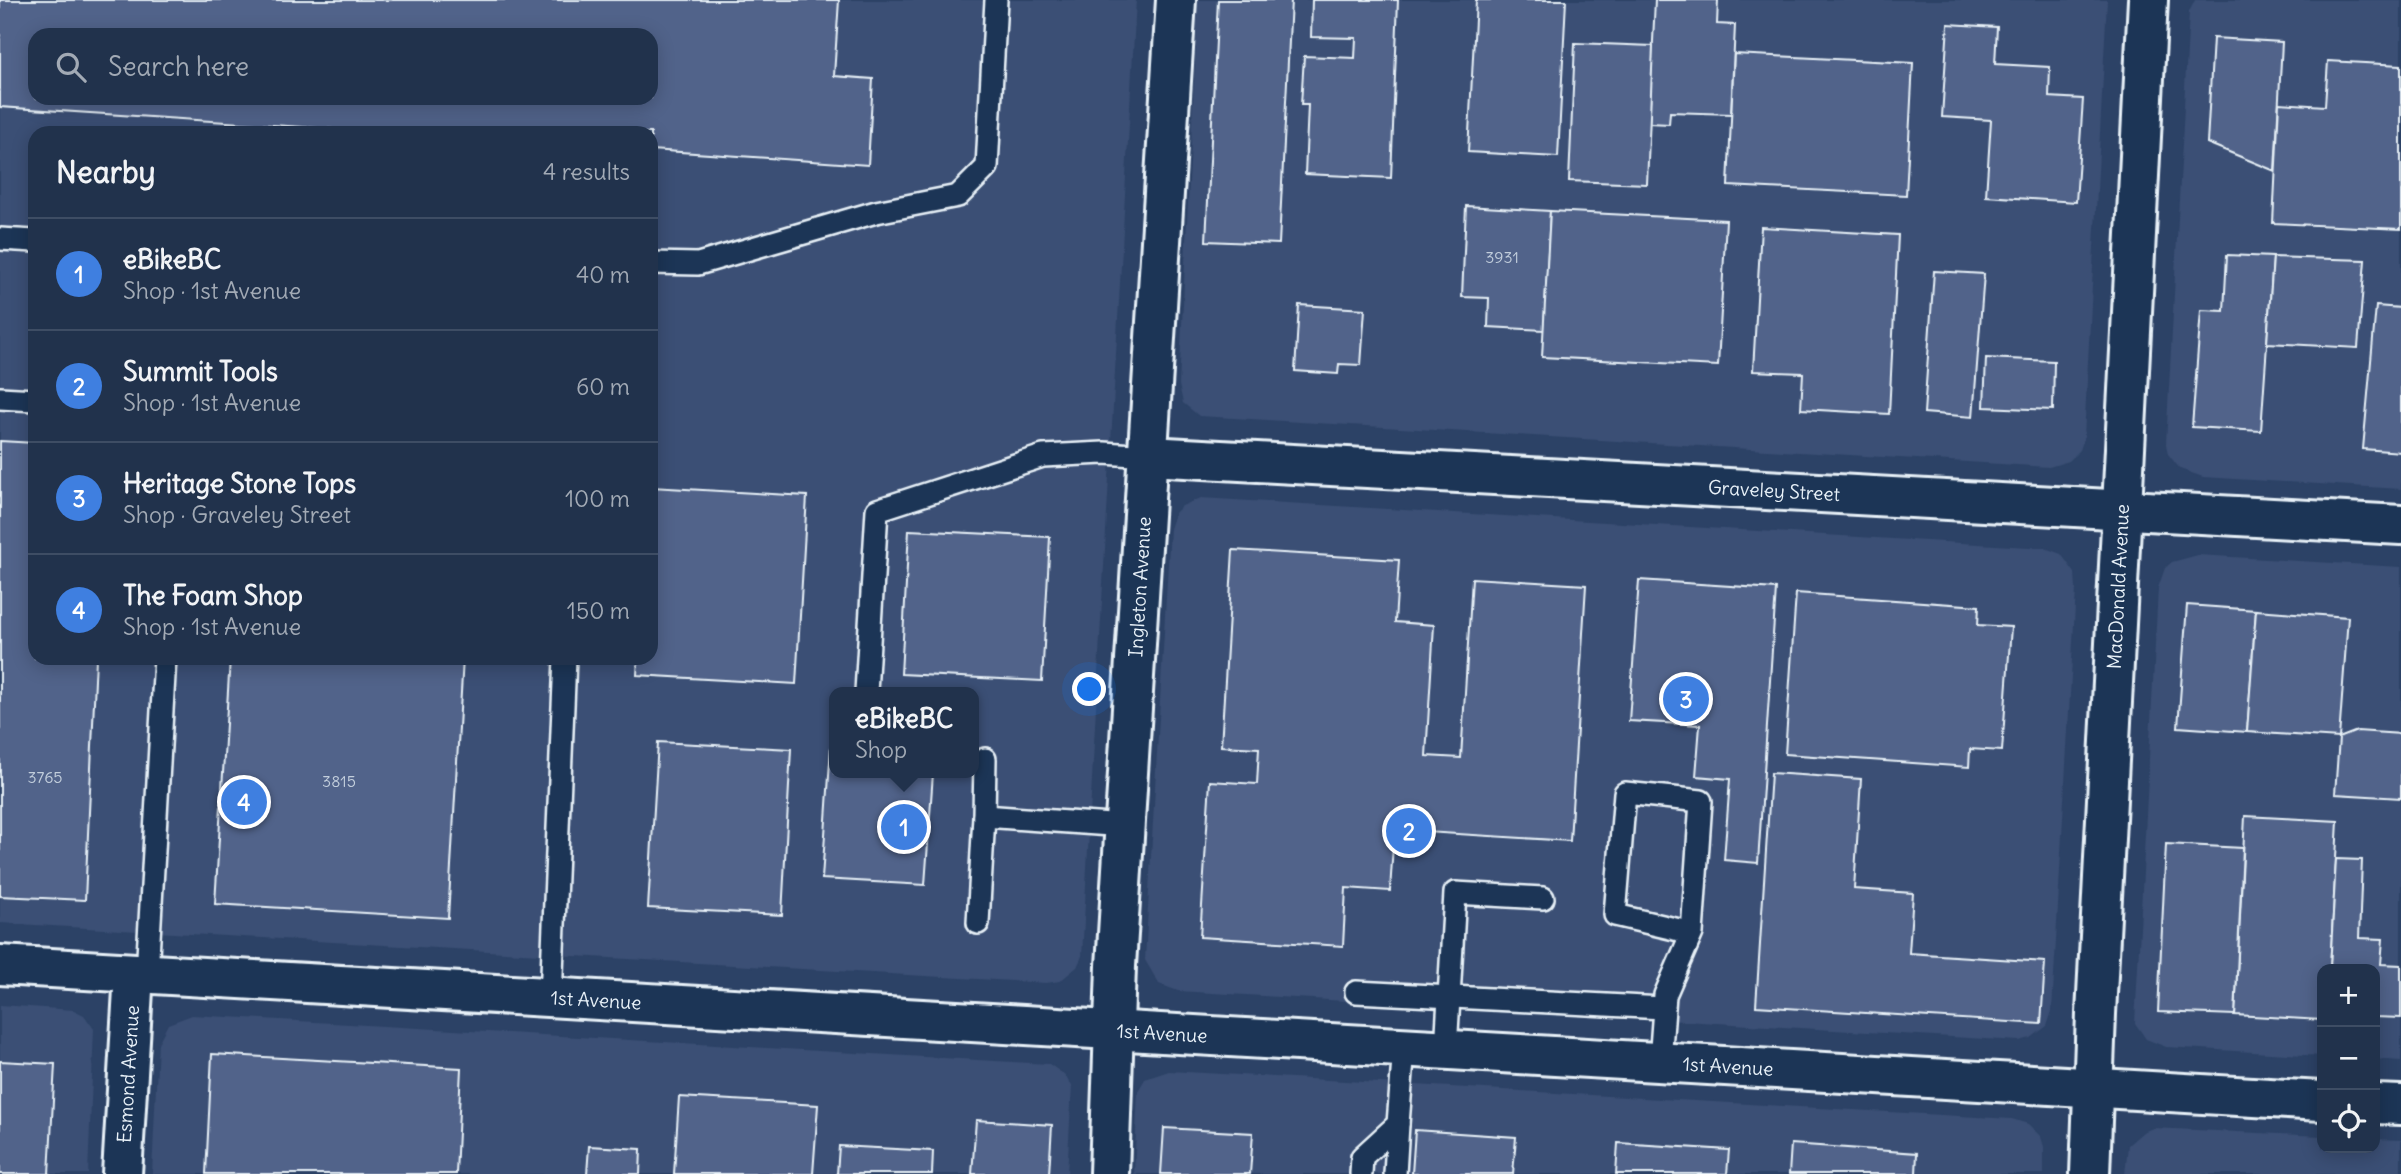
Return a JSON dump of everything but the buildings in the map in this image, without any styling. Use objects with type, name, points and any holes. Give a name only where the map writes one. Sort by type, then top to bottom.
[{"type":"street","name":"Ingleton Avenue","points":[[1109,1174],[1125,825],[1176,0]]},
{"type":"street","name":"MacDonald Avenue","points":[[2090,1174],[2095,1087],[2095,1014],[2148,0]]},
{"type":"street","name":"Graveley Street","points":[[1149,456],[2401,525]]},
{"type":"street","name":"1st Avenue","points":[[0,965],[2317,1101]]},
{"type":"street","name":"Esmond Avenue","points":[[122,1174],[141,974]]},
{"type":"street","points":[[2380,1104],[2401,1105]]},
{"type":"lane","points":[[658,262],[698,264],[876,212],[958,196],[986,167],[996,0]]},
{"type":"lane","points":[[0,239],[28,240]]},
{"type":"lane","points":[[0,398],[28,400]]},
{"type":"lane","points":[[866,687],[877,510],[1044,456],[1104,453],[1149,456]]},
{"type":"lane","points":[[141,974],[164,665]]},
{"type":"lane","points":[[551,998],[565,665]]},
{"type":"lane","points":[[978,923],[985,759]]},
{"type":"lane","points":[[1660,1062],[1665,995],[1692,933],[1701,801],[1625,793],[1615,915],[1692,933]]},
{"type":"lane","points":[[984,816],[1125,825]]},
{"type":"lane","points":[[1446,1049],[1455,893],[1543,898]]},
{"type":"lane","points":[[1356,992],[1663,1008]]},
{"type":"lane","points":[[1395,1174],[1404,1047]]},
{"type":"lane","points":[[1361,1174],[1362,1157],[1398,1124]]},
{"type":"shaded area","points":[[0,0],[1136,0],[1082,956],[1077,967],[1060,981],[1046,983],[0,923]]},
{"type":"shaded area","points":[[1198,0],[2107,0],[2084,438],[2080,450],[2069,461],[2049,467],[1199,416],[1183,403],[1179,385]]},
{"type":"shaded area","points":[[2195,0],[2401,0],[2401,489],[2203,477],[2180,469],[2168,454],[2166,444],[2189,12]]},
{"type":"shaded area","points":[[1201,498],[2045,548],[2061,554],[2075,573],[2076,589],[2052,1011],[2047,1026],[2031,1038],[2019,1041],[1178,991],[1159,984],[1145,960],[1170,529],[1175,513],[1182,506]]},
{"type":"shaded area","points":[[2198,555],[2401,567],[2401,1061],[2380,1059],[2380,964],[2317,964],[2317,1056],[2166,1047],[2146,1039],[2135,1023],[2158,588],[2165,568],[2172,562]]},
{"type":"shaded area","points":[[0,1005],[74,1010],[84,1015],[94,1029],[88,1174],[0,1174]]},
{"type":"shaded area","points":[[192,1015],[1049,1064],[1065,1075],[1072,1086],[1067,1174],[152,1174],[158,1043],[168,1024]]},
{"type":"shaded area","points":[[1169,1071],[2012,1119],[2028,1124],[2041,1137],[2044,1147],[2044,1174],[1134,1174],[1138,1091],[1145,1079]]},
{"type":"shaded area","points":[[2153,1128],[2317,1136],[2317,1153],[2380,1153],[2380,1139],[2401,1140],[2401,1174],[2125,1174],[2128,1145],[2143,1132]]},
{"type":"place","name":"Heritage Stone Tops","points":[[1686,699]]},
{"type":"place","name":"The Foam Shop","points":[[244,802]]},
{"type":"place","name":"eBikeBC","points":[[904,827]]},
{"type":"place","name":"Summit Tools","points":[[1409,831]]}]
